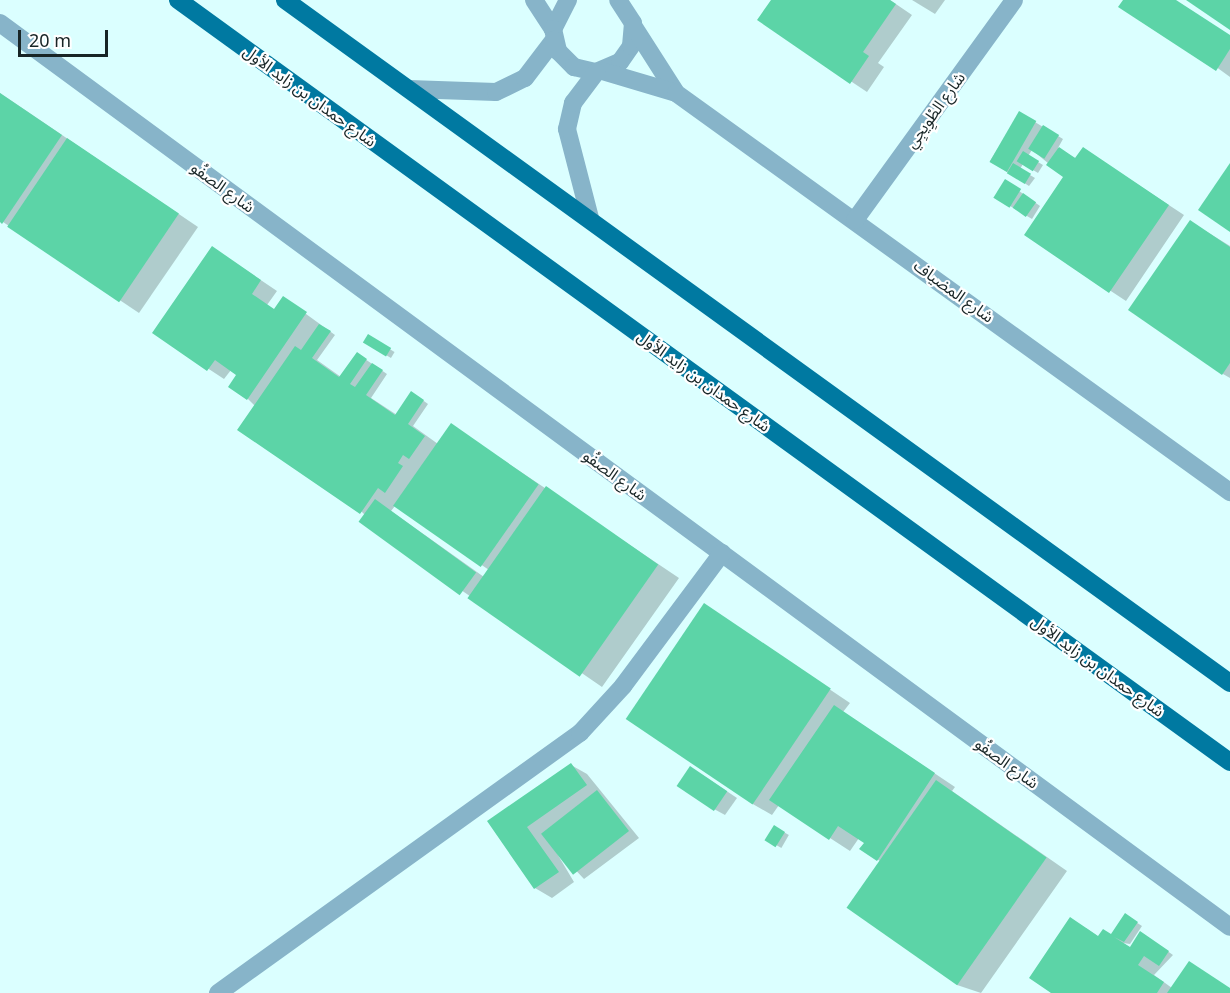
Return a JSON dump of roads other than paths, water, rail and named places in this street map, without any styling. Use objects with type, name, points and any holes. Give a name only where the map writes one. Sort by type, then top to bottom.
[{"type":"main road","name":"شارع حمدان بن زايد الأول","points":[[178,0],[1230,762]]},
{"type":"main road","points":[[285,0],[590,218],[1230,683]]},
{"type":"street","points":[[534,0],[553,34]]},
{"type":"street","points":[[409,89],[496,92],[525,78],[553,34],[568,0]]},
{"type":"street","name":"شارع المضياف","points":[[618,0],[676,93]]},
{"type":"street","points":[[590,218],[567,129],[573,103],[599,71],[627,55],[637,0]]},
{"type":"street","name":"شارع الطْوِيجِي","points":[[855,220],[1014,0]]},
{"type":"street","name":"شارع الصفُو","points":[[0,23],[1230,927]]},
{"type":"street","name":"شارع المضياف","points":[[553,34],[574,67],[599,71],[676,93],[1230,492]]},
{"type":"street","points":[[218,993],[580,733],[623,686],[722,553]]}]
